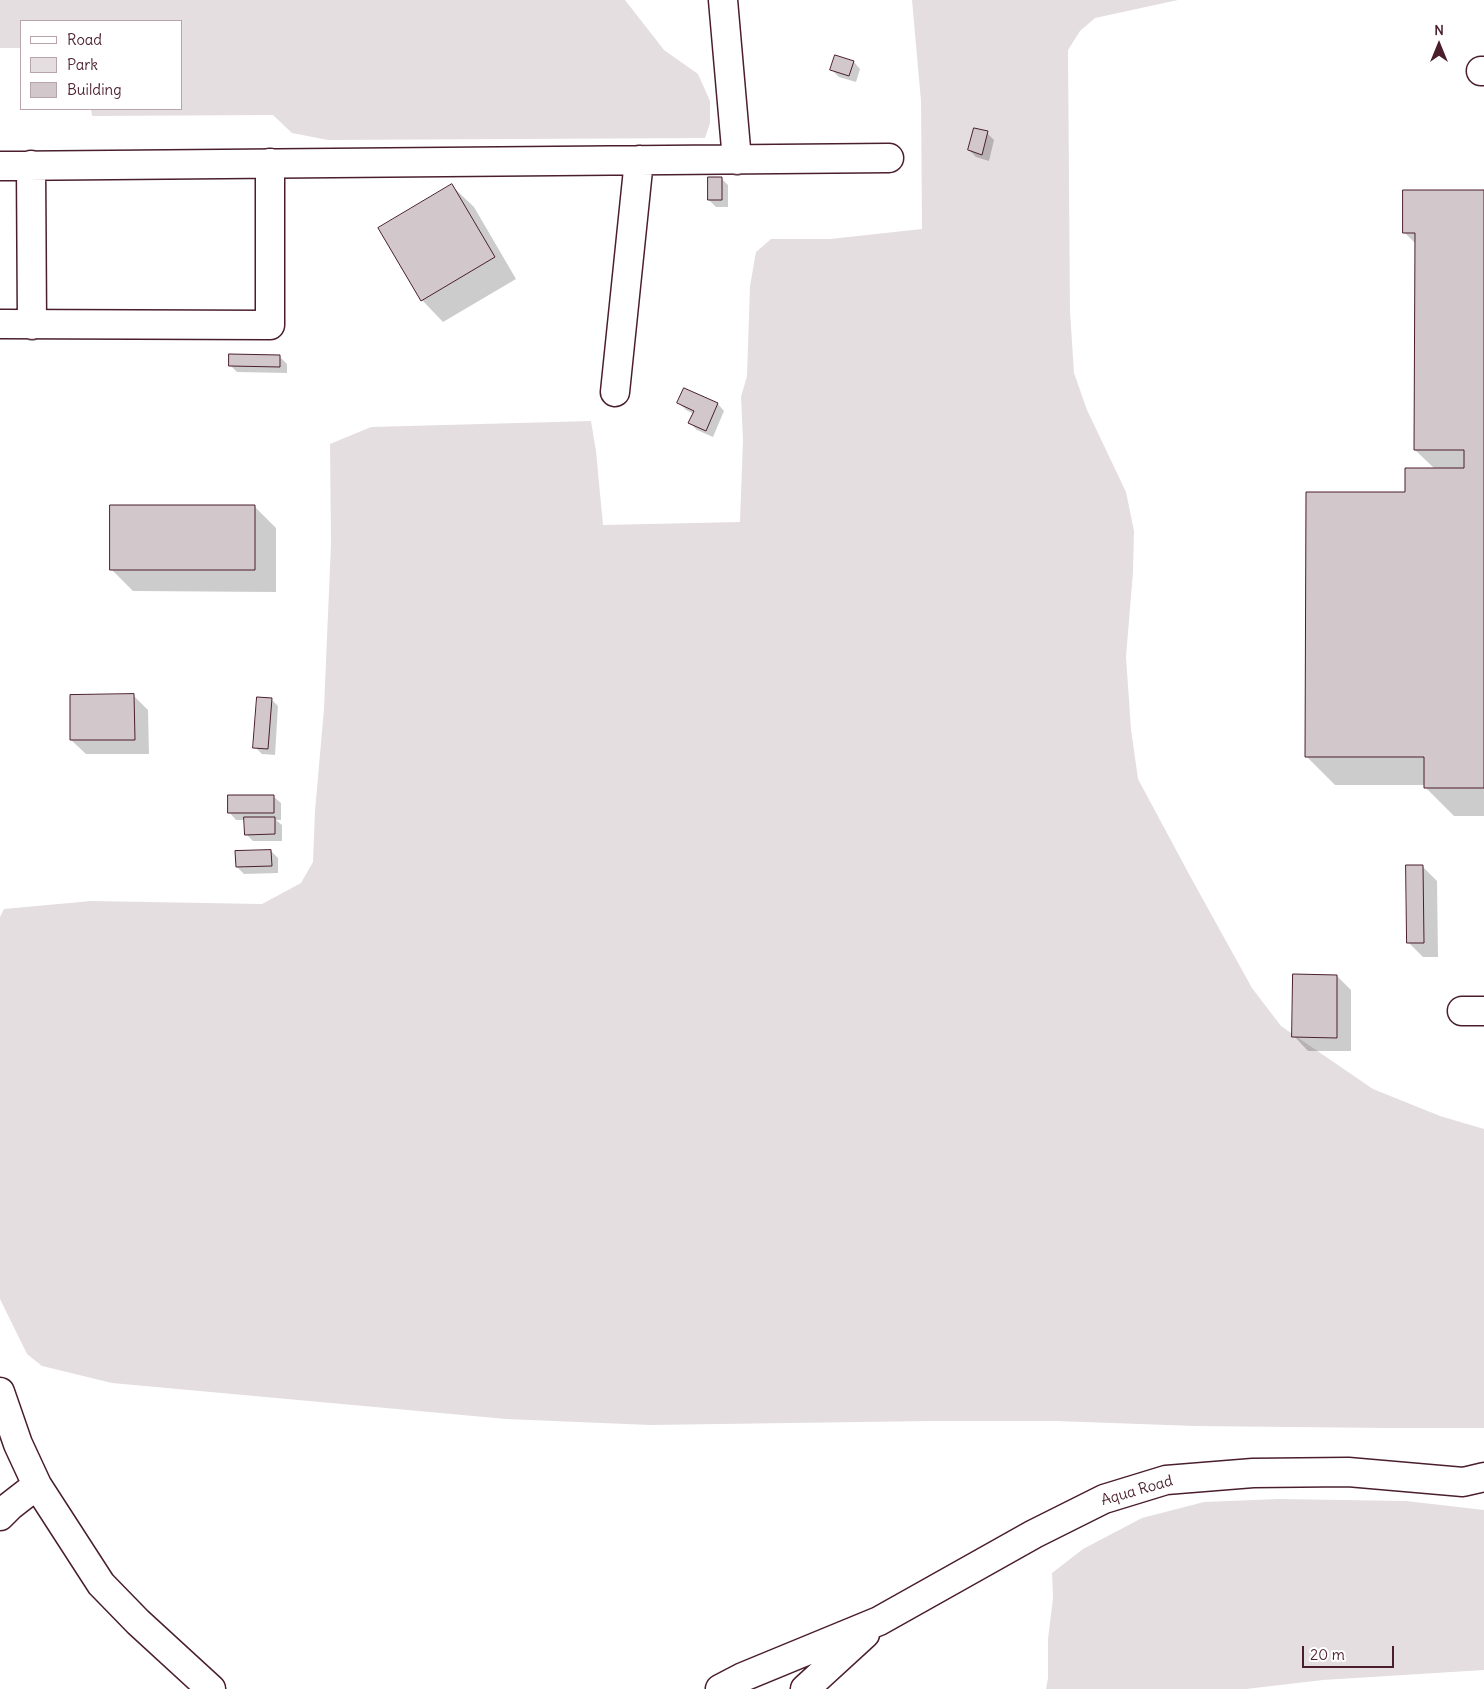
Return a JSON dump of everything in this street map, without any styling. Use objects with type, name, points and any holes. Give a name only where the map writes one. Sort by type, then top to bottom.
[{"type":"street","points":[[723,0],[737,160]]},
{"type":"street","points":[[0,166],[889,158]]},
{"type":"street","points":[[615,392],[639,160]]},
{"type":"street","points":[[0,324],[270,325],[270,163]]},
{"type":"street","points":[[31,165],[32,324]]},
{"type":"street","points":[[0,1392],[18,1444],[37,1485],[101,1584],[138,1622],[211,1689]]},
{"type":"street","name":"Aqua Road","points":[[737,1685],[879,1621],[1034,1534],[1104,1499],[1166,1480],[1253,1473],[1348,1472],[1463,1482],[1484,1477]]},
{"type":"street","points":[[0,1516],[37,1485]]},
{"type":"street","name":"Aqua Road","points":[[805,1689],[879,1621]]},
{"type":"green space","points":[[0,0],[625,0],[664,50],[698,74],[710,101],[710,123],[705,138],[328,140],[292,133],[273,115],[92,116],[91,110],[182,110],[182,20],[20,20],[20,48],[0,48]]},
{"type":"green space","points":[[912,0],[1178,0],[1095,18],[1080,31],[1068,50],[1070,311],[1074,373],[1087,410],[1126,492],[1134,531],[1133,572],[1126,657],[1131,729],[1138,779],[1252,988],[1281,1026],[1373,1089],[1440,1116],[1484,1129],[1484,1428],[1195,1426],[1056,1421],[650,1425],[506,1419],[112,1383],[42,1366],[27,1354],[0,1299],[0,917],[4,909],[91,901],[262,904],[301,883],[313,862],[315,811],[324,709],[331,543],[330,444],[371,427],[591,421],[596,451],[603,525],[740,522],[743,440],[741,397],[747,376],[750,286],[756,252],[771,239],[830,239],[922,229],[921,101]]},
{"type":"green space","points":[[1279,1499],[1406,1501],[1484,1510],[1484,1670],[1323,1680],[1246,1689],[1046,1689],[1048,1678],[1048,1639],[1053,1598],[1052,1573],[1083,1549],[1142,1518],[1204,1502]]},
{"type":"building","points":[[835,55],[854,61],[849,76],[830,70]]},
{"type":"building","points":[[974,128],[988,131],[982,155],[968,150]]},
{"type":"building","points":[[708,177],[722,177],[722,200],[708,200]]},
{"type":"building","points":[[452,184],[495,257],[421,301],[378,228]]},
{"type":"building","points":[[1403,190],[1484,190],[1484,788],[1424,788],[1424,757],[1305,757],[1306,492],[1405,492],[1405,468],[1464,468],[1464,450],[1414,450],[1415,233],[1403,233]]},
{"type":"building","points":[[229,354],[280,355],[280,367],[229,366]]},
{"type":"building","points":[[684,388],[718,403],[706,431],[688,423],[694,411],[677,403]]},
{"type":"building","points":[[110,505],[255,505],[255,570],[110,570]]},
{"type":"building","points":[[134,694],[135,740],[70,740],[70,695]]},
{"type":"building","points":[[257,697],[272,698],[268,749],[253,748]]},
{"type":"building","points":[[228,795],[274,795],[274,813],[228,813]]},
{"type":"building","points":[[244,817],[275,817],[275,834],[245,835]]},
{"type":"building","points":[[271,850],[272,866],[236,867],[235,851]]},
{"type":"building","points":[[1406,865],[1423,865],[1424,943],[1407,943]]},
{"type":"building","points":[[1293,974],[1337,975],[1337,1038],[1292,1037]]}]
